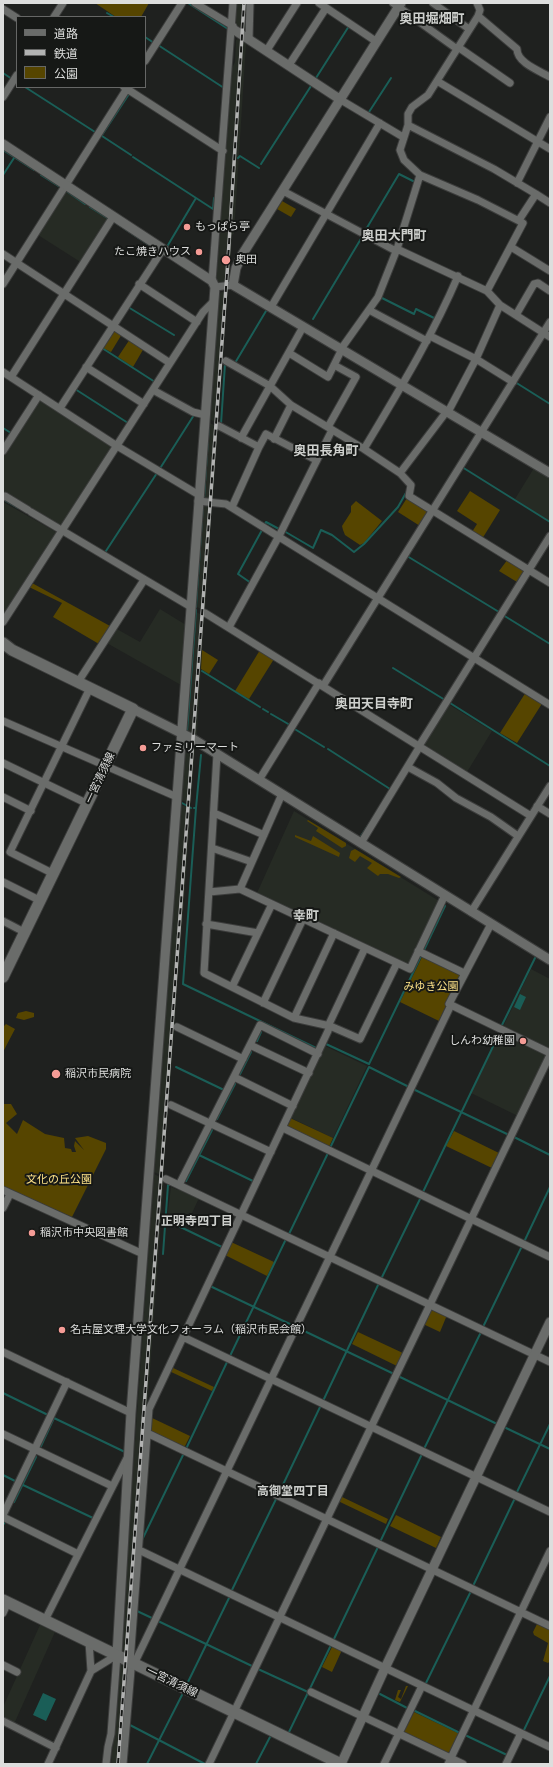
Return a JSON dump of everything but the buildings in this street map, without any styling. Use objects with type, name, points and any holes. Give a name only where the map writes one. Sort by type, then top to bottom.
[{"type":"main road","points":[[3,643],[12,650],[133,710]]},
{"type":"main road","name":"一宮清須線","points":[[3,978],[42,901],[133,710]]},
{"type":"main road","name":"一宮清須線","points":[[6,1601],[341,1764]]},
{"type":"street","points":[[55,16],[63,3]]},
{"type":"street","points":[[146,59],[182,3]]},
{"type":"street","points":[[195,3],[341,100],[403,137]]},
{"type":"street","points":[[106,1764],[111,1734],[117,1655],[130,1452],[131,1413],[214,301],[223,151],[233,28],[233,3]]},
{"type":"street","points":[[249,39],[250,3]]},
{"type":"street","points":[[267,50],[297,3]]},
{"type":"street","points":[[319,3],[377,42]]},
{"type":"street","points":[[433,3],[469,30]]},
{"type":"street","points":[[477,3],[480,10],[478,16],[428,95],[412,107],[408,114],[408,125],[400,150],[401,155],[420,175],[478,200],[524,223],[487,291]]},
{"type":"street","points":[[232,285],[236,268],[242,255],[341,100],[377,42],[398,4],[419,23],[510,83]]},
{"type":"street","points":[[289,65],[326,8]]},
{"type":"street","points":[[3,9],[16,17]]},
{"type":"street","points":[[478,16],[518,49],[518,54],[527,63],[550,76]]},
{"type":"street","points":[[3,97],[16,77]]},
{"type":"street","points":[[437,81],[499,120],[550,149]]},
{"type":"street","points":[[3,284],[126,88],[223,151]]},
{"type":"street","points":[[517,183],[550,117]]},
{"type":"street","points":[[271,307],[380,123]]},
{"type":"street","points":[[408,125],[517,183],[550,203]]},
{"type":"street","points":[[3,144],[214,284],[232,285],[550,473]]},
{"type":"street","points":[[288,353],[328,377],[342,349],[378,297],[396,250],[420,175]]},
{"type":"street","points":[[283,191],[396,250],[458,276],[487,291],[500,305],[550,337]]},
{"type":"street","points":[[519,220],[536,194]]},
{"type":"street","points":[[11,377],[113,217]]},
{"type":"street","points":[[511,247],[550,271]]},
{"type":"street","points":[[60,408],[163,249]]},
{"type":"street","points":[[3,254],[170,363]]},
{"type":"street","points":[[364,449],[403,385],[458,276]]},
{"type":"street","points":[[516,315],[534,284],[538,283],[550,291]]},
{"type":"street","points":[[139,284],[197,322]]},
{"type":"street","points":[[3,622],[170,363],[197,322],[214,301]]},
{"type":"street","points":[[400,473],[447,411],[476,359],[500,305]]},
{"type":"street","points":[[369,310],[476,359],[513,382]]},
{"type":"street","points":[[259,780],[378,598],[550,322]]},
{"type":"street","points":[[241,438],[304,327]]},
{"type":"street","points":[[226,361],[270,386],[291,405],[364,449],[400,473],[411,485],[409,496],[550,583]]},
{"type":"street","points":[[229,627],[279,536],[356,377],[334,365]]},
{"type":"street","points":[[86,367],[144,404]]},
{"type":"street","points":[[3,372],[199,498],[226,504],[232,507],[550,705]]},
{"type":"street","points":[[153,390],[193,412],[205,415]]},
{"type":"street","points":[[3,451],[38,395]]},
{"type":"street","points":[[274,439],[291,405]]},
{"type":"street","points":[[219,426],[258,447]]},
{"type":"street","points":[[232,507],[258,447],[266,434],[316,460]]},
{"type":"street","points":[[3,497],[5,496],[191,607]]},
{"type":"street","points":[[361,843],[550,536]]},
{"type":"street","points":[[78,682],[144,580]]},
{"type":"street","points":[[205,613],[531,816]]},
{"type":"street","points":[[54,874],[10,852],[90,688]]},
{"type":"street","points":[[133,710],[182,734],[217,754],[550,960]]},
{"type":"street","points":[[3,721],[61,748],[177,797]]},
{"type":"street","points":[[217,754],[204,973],[294,1018],[330,1026],[360,1039],[397,963]]},
{"type":"street","points":[[3,763],[88,804]]},
{"type":"street","points":[[408,766],[437,783],[456,798],[491,817],[518,836]]},
{"type":"street","points":[[472,912],[550,786]]},
{"type":"street","points":[[240,889],[282,794]]},
{"type":"street","points":[[3,798],[31,811]]},
{"type":"street","points":[[537,806],[550,814]]},
{"type":"street","points":[[214,813],[264,835]]},
{"type":"street","points":[[212,848],[252,862]]},
{"type":"street","points":[[3,882],[42,901]]},
{"type":"street","points":[[209,892],[240,889],[410,969],[445,895]]},
{"type":"street","points":[[232,987],[272,904]]},
{"type":"street","points":[[263,1003],[303,918]]},
{"type":"street","points":[[3,921],[26,933]]},
{"type":"street","points":[[206,924],[258,933]]},
{"type":"street","points":[[132,1663],[180,1570],[451,1005],[449,1004],[464,973],[467,971],[491,924]]},
{"type":"street","points":[[294,1018],[334,933]]},
{"type":"street","points":[[122,1764],[132,1663],[149,1409],[318,1054],[330,1026],[330,1022],[365,948]]},
{"type":"street","points":[[418,951],[464,973]]},
{"type":"street","points":[[209,1764],[235,1713],[550,1054],[451,1005]]},
{"type":"street","points":[[179,1184],[260,1025],[318,1054]]},
{"type":"street","points":[[177,1026],[244,1059]]},
{"type":"street","points":[[250,1045],[308,1073]]},
{"type":"street","points":[[234,1077],[293,1106]]},
{"type":"street","points":[[171,1105],[210,1122],[271,1152]]},
{"type":"street","points":[[283,1128],[550,1257]]},
{"type":"street","points":[[166,1178],[550,1362]]},
{"type":"street","points":[[3,1208],[6,1192],[143,1254]]},
{"type":"street","points":[[341,1764],[385,1668],[550,1322]]},
{"type":"street","points":[[183,1337],[550,1512]]},
{"type":"street","points":[[3,1352],[131,1413]]},
{"type":"street","points":[[67,1382],[3,1516],[78,1554]]},
{"type":"street","points":[[147,1433],[550,1626]]},
{"type":"street","points":[[3,1434],[112,1486]]},
{"type":"street","points":[[45,1620],[130,1452]]},
{"type":"street","points":[[139,1550],[550,1747]]},
{"type":"street","points":[[449,1761],[550,1551]]},
{"type":"street","points":[[3,1613],[6,1601]]},
{"type":"street","points":[[48,1764],[91,1671],[90,1642]]},
{"type":"street","points":[[91,1671],[117,1655]]},
{"type":"street","points":[[3,1665],[17,1672]]},
{"type":"street","points":[[384,1764],[422,1686]]},
{"type":"street","points":[[311,1692],[363,1716],[449,1761],[464,1764]]},
{"type":"street","points":[[3,1721],[56,1748]]},
{"type":"street","points":[[506,1764],[521,1733]]},
{"type":"shaded area","points":[[236,3],[249,3],[246,32],[236,24]]},
{"type":"shaded area","points":[[238,39],[246,44],[234,234],[232,235],[229,281],[219,282],[216,279],[232,68],[235,62],[236,40]]},
{"type":"shaded area","points":[[65,191],[110,220],[82,263],[38,235]]},
{"type":"shaded area","points":[[228,290],[218,423],[209,419],[219,293]]},
{"type":"shaded area","points":[[39,399],[113,446],[60,528],[3,491],[3,456]]},
{"type":"shaded area","points":[[210,423],[218,427],[213,499],[204,499]]},
{"type":"shaded area","points":[[534,468],[550,478],[550,522],[515,499]]},
{"type":"shaded area","points":[[3,502],[58,533],[3,618]]},
{"type":"shaded area","points":[[204,503],[212,504],[205,611],[197,607]]},
{"type":"shaded area","points":[[160,609],[186,625],[181,685],[105,642],[115,628],[140,642]]},
{"type":"shaded area","points":[[196,612],[204,616],[197,735],[195,736],[187,732]]},
{"type":"shaded area","points":[[448,704],[492,731],[467,772],[423,744]]},
{"type":"shaded area","points":[[186,741],[195,745],[191,804],[181,800]]},
{"type":"shaded area","points":[[181,805],[191,808],[163,1176],[154,1172]]},
{"type":"shaded area","points":[[294,811],[439,901],[409,965],[257,893]]},
{"type":"shaded area","name":"しんわ幼稚園","points":[[531,969],[550,979],[550,1050],[518,1116],[471,1093]]},
{"type":"shaded area","points":[[325,1046],[367,1066],[333,1138],[291,1118]]},
{"type":"shaded area","points":[[154,1174],[164,1179],[129,1658],[120,1653]]},
{"type":"shaded area","points":[[171,1187],[178,1190],[179,1188],[199,1198],[185,1228],[167,1219]]},
{"type":"shaded area","points":[[40,1625],[55,1632],[14,1724],[3,1718],[3,1707]]},
{"type":"shaded area","points":[[119,1661],[129,1668],[121,1764],[111,1764]]},
{"type":"green space","points":[[95,3],[149,3],[142,16],[114,16]]},
{"type":"green space","points":[[282,201],[296,209],[291,217],[277,209]]},
{"type":"green space","points":[[115,329],[122,334],[111,352],[103,348]]},
{"type":"green space","points":[[130,339],[144,348],[133,367],[118,357]]},
{"type":"green space","points":[[470,491],[500,510],[482,539],[472,532],[477,524],[457,511]]},
{"type":"green space","points":[[407,498],[429,510],[420,526],[398,512]]},
{"type":"green space","points":[[356,501],[382,521],[364,543],[360,545],[345,535],[342,526],[351,512],[351,506]]},
{"type":"green space","points":[[508,559],[525,569],[517,582],[499,571]]},
{"type":"green space","points":[[32,583],[110,626],[99,644],[53,617],[62,603],[29,587]]},
{"type":"green space","points":[[202,650],[218,660],[209,674],[201,669]]},
{"type":"green space","points":[[260,650],[274,659],[249,699],[235,691]]},
{"type":"green space","points":[[526,692],[543,702],[517,743],[500,733]]},
{"type":"green space","points":[[308,820],[346,843],[346,846],[342,848],[316,831],[318,828],[307,821]]},
{"type":"green space","points":[[295,835],[311,841],[313,836],[340,853],[339,857],[295,837]]},
{"type":"green space","points":[[355,849],[401,877],[399,878],[388,874],[380,874],[378,876],[367,868],[372,863],[360,856],[355,862],[349,858],[351,851]]},
{"type":"green space","name":"みゆき公園","points":[[423,955],[461,973],[439,1021],[400,1002]]},
{"type":"green space","points":[[26,1011],[34,1013],[34,1017],[24,1020],[16,1018],[18,1013]]},
{"type":"green space","points":[[6,1024],[15,1029],[3,1052],[3,1027]]},
{"type":"green space","name":"文化の丘公園","points":[[3,1104],[11,1104],[17,1114],[6,1123],[17,1134],[23,1120],[45,1134],[64,1138],[65,1148],[71,1149],[72,1152],[76,1152],[74,1146],[75,1141],[84,1150],[75,1138],[88,1136],[106,1143],[106,1149],[72,1217],[3,1186]]},
{"type":"green space","points":[[290,1118],[333,1138],[328,1149],[286,1127]]},
{"type":"green space","points":[[454,1131],[501,1154],[494,1169],[446,1146]]},
{"type":"green space","points":[[231,1242],[274,1262],[267,1276],[225,1255]]},
{"type":"green space","points":[[433,1309],[447,1315],[440,1332],[423,1324],[430,1310]]},
{"type":"green space","points":[[358,1332],[405,1354],[399,1367],[352,1344]]},
{"type":"green space","points":[[171,1367],[214,1387],[212,1391],[169,1371]]},
{"type":"green space","points":[[150,1417],[190,1436],[184,1448],[149,1432]]},
{"type":"green space","points":[[340,1496],[388,1519],[386,1524],[338,1501]]},
{"type":"green space","points":[[396,1515],[441,1537],[436,1548],[390,1526]]},
{"type":"green space","points":[[538,1622],[550,1627],[550,1661],[548,1663],[543,1661],[548,1643],[534,1635],[533,1632]]},
{"type":"green space","points":[[333,1645],[342,1650],[332,1672],[322,1667]]},
{"type":"green space","points":[[406,1686],[408,1686],[400,1702],[395,1700],[398,1690],[401,1690],[398,1697],[401,1699]]},
{"type":"green space","points":[[414,1712],[460,1734],[449,1755],[403,1733]]},
{"type":"water","points":[[520,994],[526,997],[520,1010],[514,1007]]},
{"type":"water","points":[[43,1693],[56,1699],[46,1721],[33,1715]]},
{"type":"waterway","points":[[188,3],[228,29]]},
{"type":"waterway","points":[[107,13],[112,16]]},
{"type":"waterway","points":[[316,78],[349,26]]},
{"type":"waterway","points":[[146,38],[154,43]]},
{"type":"waterway","points":[[158,45],[224,88]]},
{"type":"waterway","points":[[3,73],[12,79]]},
{"type":"waterway","points":[[369,112],[391,78]]},
{"type":"waterway","points":[[261,164],[311,86]]},
{"type":"waterway","points":[[27,88],[95,132]]},
{"type":"waterway","points":[[102,135],[129,94]]},
{"type":"waterway","points":[[102,136],[131,155]]},
{"type":"waterway","points":[[3,150],[34,170]]},
{"type":"waterway","points":[[238,158],[240,156],[259,168]]},
{"type":"waterway","points":[[133,157],[213,209],[214,198]]},
{"type":"waterway","points":[[3,175],[14,158]]},
{"type":"waterway","points":[[365,231],[399,174],[415,182]]},
{"type":"waterway","points":[[41,175],[60,187]]},
{"type":"waterway","points":[[65,190],[85,204]]},
{"type":"waterway","points":[[168,245],[196,198]]},
{"type":"waterway","points":[[90,207],[109,219]]},
{"type":"waterway","points":[[113,221],[158,251]]},
{"type":"waterway","points":[[313,319],[362,237]]},
{"type":"waterway","points":[[382,298],[414,314],[416,309],[436,319]]},
{"type":"waterway","points":[[128,307],[174,335]]},
{"type":"waterway","points":[[235,363],[266,311]]},
{"type":"waterway","points":[[102,348],[155,382]]},
{"type":"waterway","points":[[221,424],[225,364]]},
{"type":"waterway","points":[[515,382],[550,404]]},
{"type":"waterway","points":[[75,389],[128,423]]},
{"type":"waterway","points":[[159,470],[194,415]]},
{"type":"waterway","points":[[204,498],[209,423]]},
{"type":"waterway","points":[[3,428],[11,433]]},
{"type":"waterway","points":[[462,467],[550,522]]},
{"type":"waterway","points":[[104,554],[157,473]]},
{"type":"waterway","points":[[284,531],[313,548],[321,530],[332,535],[354,552],[364,544],[398,507],[407,491]]},
{"type":"waterway","points":[[6,501],[18,508]]},
{"type":"waterway","points":[[196,607],[203,504]]},
{"type":"waterway","points":[[265,524],[266,522],[279,529]]},
{"type":"waterway","points":[[251,583],[238,574],[262,530]]},
{"type":"waterway","points":[[407,556],[499,612]]},
{"type":"waterway","points":[[187,731],[196,610]]},
{"type":"waterway","points":[[503,615],[550,644]]},
{"type":"waterway","points":[[393,668],[445,700]]},
{"type":"waterway","points":[[202,671],[260,707]]},
{"type":"waterway","points":[[450,703],[550,766]]},
{"type":"waterway","points":[[263,709],[268,712]]},
{"type":"waterway","points":[[271,714],[290,725]]},
{"type":"waterway","points":[[293,728],[324,747]]},
{"type":"waterway","points":[[328,749],[390,789]]},
{"type":"waterway","points":[[194,808],[196,808],[201,755]]},
{"type":"waterway","points":[[182,803],[191,808]]},
{"type":"waterway","points":[[196,808],[183,984],[316,1048]]},
{"type":"waterway","points":[[361,836],[369,824]]},
{"type":"waterway","points":[[424,950],[445,906]]},
{"type":"waterway","points":[[326,1044],[369,1064],[421,956]]},
{"type":"waterway","points":[[501,1027],[535,958]]},
{"type":"waterway","points":[[257,1041],[261,1032]]},
{"type":"waterway","points":[[423,1192],[500,1032]]},
{"type":"waterway","points":[[240,1074],[251,1052]]},
{"type":"waterway","points":[[176,1067],[224,1090]]},
{"type":"waterway","points":[[369,1067],[409,1087]]},
{"type":"waterway","points":[[330,1148],[369,1067]]},
{"type":"waterway","points":[[217,1119],[235,1084]]},
{"type":"waterway","points":[[413,1089],[509,1135]]},
{"type":"waterway","points":[[186,1181],[212,1130]]},
{"type":"waterway","points":[[514,1137],[550,1155]]},
{"type":"waterway","points":[[289,1234],[328,1153]]},
{"type":"waterway","points":[[199,1155],[255,1182]]},
{"type":"waterway","points":[[163,1254],[168,1185],[172,1185]]},
{"type":"waterway","points":[[524,1242],[550,1187]]},
{"type":"waterway","points":[[382,1277],[421,1197]]},
{"type":"waterway","points":[[166,1220],[224,1248]]},
{"type":"waterway","points":[[230,1356],[286,1239]]},
{"type":"waterway","points":[[483,1327],[522,1246]]},
{"type":"waterway","points":[[323,1401],[379,1283]]},
{"type":"waterway","points":[[210,1286],[294,1326]]},
{"type":"waterway","points":[[298,1328],[394,1374]]},
{"type":"waterway","points":[[424,1449],[481,1332]]},
{"type":"waterway","points":[[186,1449],[228,1360]]},
{"type":"waterway","points":[[398,1376],[495,1423]]},
{"type":"waterway","points":[[3,1393],[48,1415]]},
{"type":"waterway","points":[[279,1493],[321,1405]]},
{"type":"waterway","points":[[54,1418],[125,1452]]},
{"type":"waterway","points":[[41,1446],[54,1418]]},
{"type":"waterway","points":[[516,1494],[550,1424]]},
{"type":"waterway","points":[[506,1428],[550,1449]]},
{"type":"waterway","points":[[142,1540],[184,1453]]},
{"type":"waterway","points":[[380,1542],[422,1454]]},
{"type":"waterway","points":[[14,1502],[36,1457]]},
{"type":"waterway","points":[[3,1475],[17,1482]]},
{"type":"waterway","points":[[23,1485],[93,1518]]},
{"type":"waterway","points":[[231,1592],[277,1497]]},
{"type":"waterway","points":[[473,1586],[515,1498]]},
{"type":"waterway","points":[[3,1525],[6,1520]]},
{"type":"waterway","points":[[333,1641],[378,1547]]},
{"type":"waterway","points":[[425,1685],[471,1591]]},
{"type":"waterway","points":[[187,1684],[230,1596]]},
{"type":"waterway","points":[[137,1611],[154,1619]]},
{"type":"waterway","points":[[158,1621],[254,1667]]},
{"type":"waterway","points":[[289,1732],[331,1645]]},
{"type":"waterway","points":[[258,1669],[308,1692]]},
{"type":"waterway","points":[[523,1732],[550,1676]]},
{"type":"waterway","points":[[380,1694],[409,1709]]},
{"type":"waterway","points":[[147,1764],[182,1695]]},
{"type":"waterway","points":[[413,1710],[460,1733]]},
{"type":"waterway","points":[[128,1724],[205,1764]]},
{"type":"waterway","points":[[465,1735],[507,1755]]},
{"type":"waterway","points":[[256,1764],[270,1737]]},
{"type":"railway","points":[[118,1764],[228,260],[244,3]]},
{"type":"place","name":"もっぱら亭","points":[[187,227]]},
{"type":"place","name":"たこ焼きハウス","points":[[199,252]]},
{"type":"place","name":"奥田","points":[[226,260]]},
{"type":"place","name":"ファミリーマート","points":[[143,748]]},
{"type":"place","name":"しんわ幼稚園","points":[[523,1041]]},
{"type":"place","name":"稲沢市民病院","points":[[56,1074]]},
{"type":"place","name":"稲沢市中央図書館","points":[[32,1233]]},
{"type":"place","name":"名古屋文理大学文化フォーラム（稲沢市民会館）","points":[[62,1330]]},
{"type":"district","name":"奥田堀畑町","points":[[432,19]]},
{"type":"district","name":"奥田大門町","points":[[394,236]]},
{"type":"district","name":"奥田長角町","points":[[326,451]]},
{"type":"district","name":"奥田天目寺町","points":[[374,704]]},
{"type":"district","name":"幸町","points":[[306,916]]},
{"type":"district","name":"正明寺四丁目","points":[[197,1221]]},
{"type":"district","name":"高御堂四丁目","points":[[293,1491]]}]
